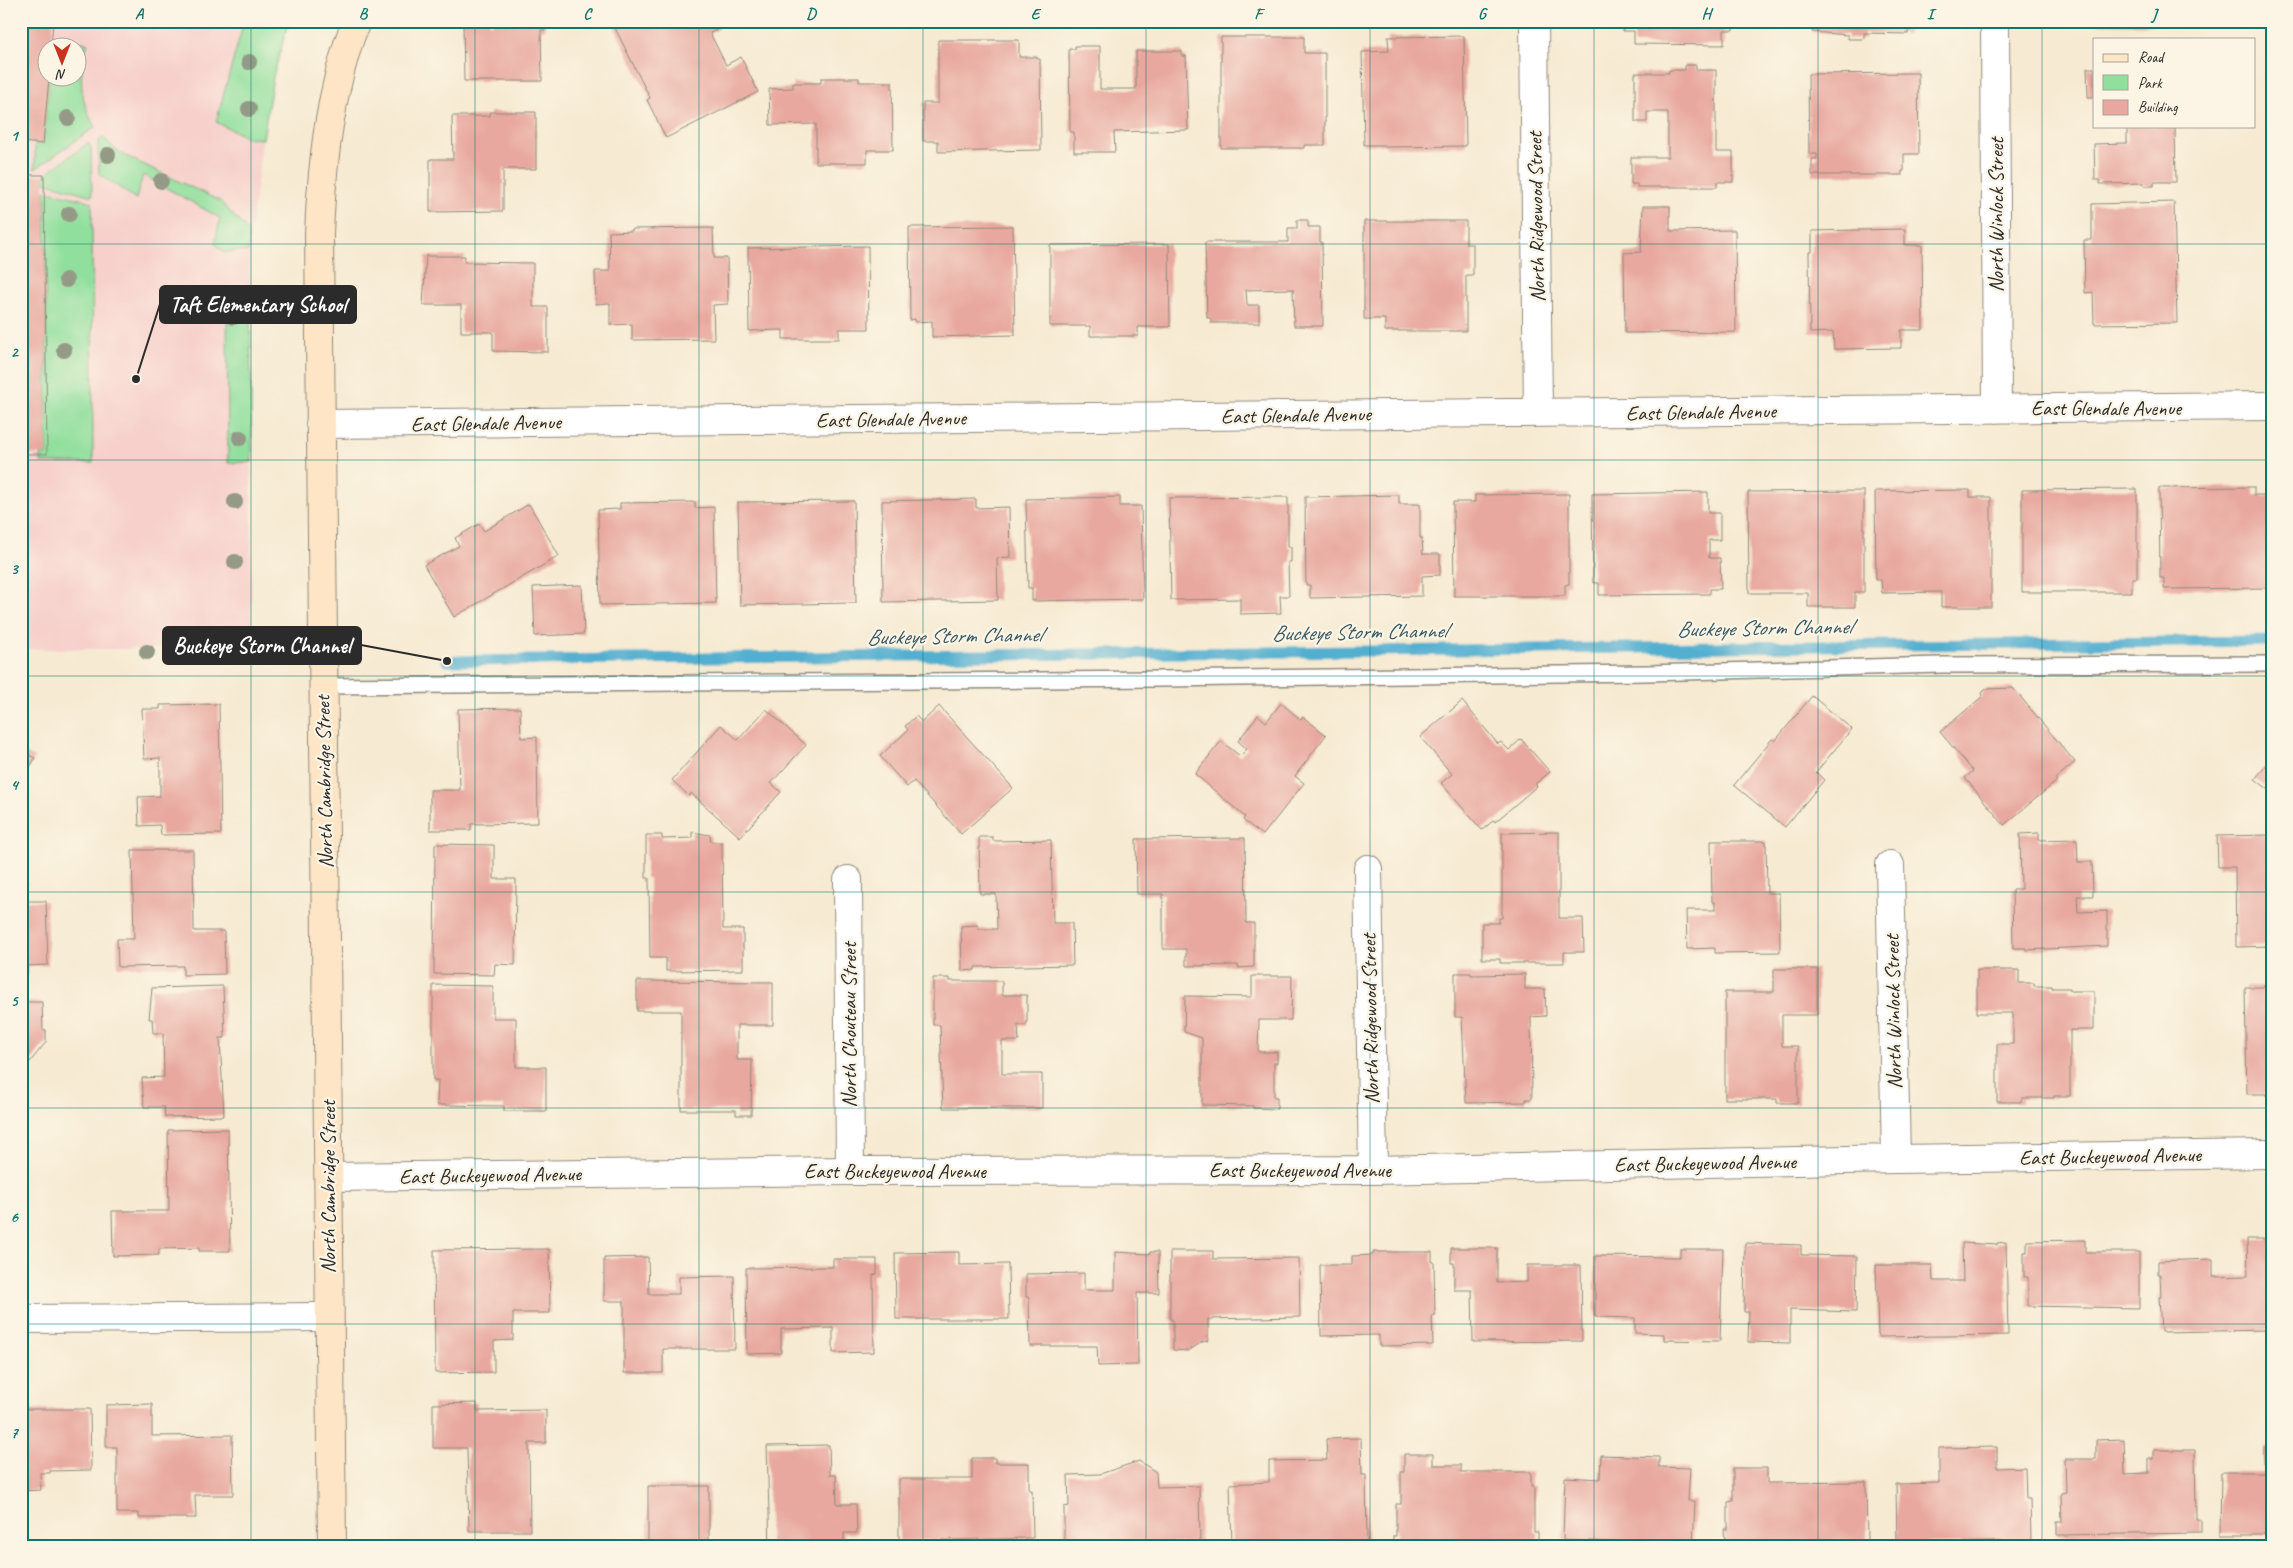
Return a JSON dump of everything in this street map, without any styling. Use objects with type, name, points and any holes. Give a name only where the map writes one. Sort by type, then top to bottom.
[{"type":"street","name":"North Cambridge Street","points":[[332,1547],[328,1317],[320,424],[320,197],[328,123],[336,87],[356,21]]},
{"type":"street","name":"North Ridgewood Street","points":[[1534,21],[1538,413]]},
{"type":"street","name":"North Winlock Street","points":[[1995,21],[1997,409]]},
{"type":"street","name":"East Glendale Avenue","points":[[320,424],[2272,406]]},
{"type":"street","name":"North Winlock Street","points":[[1890,865],[1896,1159]]},
{"type":"street","name":"North Ridgewood Street","points":[[1368,869],[1373,1170]]},
{"type":"street","name":"North Chouteau Street","points":[[848,880],[850,1171]]},
{"type":"street","name":"East Buckeyewood Avenue","points":[[328,1177],[850,1171],[1373,1170],[1896,1159],[2272,1154]]},
{"type":"street","points":[[21,1319],[328,1317]]},
{"type":"lane","points":[[323,686],[1647,673],[1952,665],[2272,664]]},
{"type":"shaded area","points":[[21,21],[289,21],[273,77],[266,113],[250,235],[252,649],[21,649]]},
{"type":"green space","points":[[244,21],[289,21],[273,77],[263,139],[248,138],[216,122]]},
{"type":"green space","points":[[48,88],[82,88],[86,106],[95,127],[35,169],[35,143],[43,144]]},
{"type":"green space","points":[[103,137],[116,150],[128,157],[220,201],[248,231],[249,251],[223,252],[215,244],[220,218],[143,175],[136,199],[99,174],[98,143]]},
{"type":"green space","points":[[88,143],[91,147],[92,196],[44,182],[44,175]]},
{"type":"green space","points":[[45,190],[92,202],[93,463],[41,463],[41,454],[47,454]]},
{"type":"green space","points":[[250,296],[252,462],[228,463],[227,297]]},
{"type":"building","points":[[21,21],[53,21],[52,38],[38,38],[38,88],[48,88],[43,144],[21,142]]},
{"type":"building","points":[[463,21],[489,21],[489,24],[493,24],[493,21],[545,21],[545,30],[541,30],[542,81],[464,81]]},
{"type":"building","points":[[623,21],[715,21],[719,29],[710,33],[726,65],[741,57],[758,92],[666,138],[647,100],[650,98],[614,26]]},
{"type":"building","points":[[1623,21],[1733,21],[1733,30],[1724,30],[1724,45],[1634,44],[1634,31],[1623,31]]},
{"type":"building","points":[[1812,21],[1912,21],[1912,30],[1908,30],[1908,34],[1864,33],[1864,39],[1848,39],[1848,35],[1812,32]]},
{"type":"building","points":[[2082,21],[2192,21],[2192,25],[2082,24]]},
{"type":"building","points":[[1464,36],[1466,146],[1385,147],[1385,145],[1364,145],[1362,52],[1389,51],[1388,37]]},
{"type":"building","points":[[1221,37],[1304,37],[1304,53],[1325,53],[1325,145],[1304,145],[1304,148],[1221,148]]},
{"type":"building","points":[[938,40],[1019,40],[1019,57],[1037,57],[1037,59],[1040,59],[1041,150],[938,152],[938,141],[923,141],[923,103],[938,103]]},
{"type":"building","points":[[1075,46],[1100,46],[1100,89],[1136,89],[1136,51],[1182,51],[1182,56],[1186,56],[1188,130],[1114,132],[1115,152],[1074,152],[1074,132],[1070,132],[1069,49],[1075,49]]},
{"type":"building","points":[[1685,65],[1696,65],[1696,70],[1716,70],[1716,152],[1733,152],[1733,182],[1717,182],[1717,187],[1637,187],[1637,184],[1631,184],[1631,157],[1668,157],[1668,112],[1647,112],[1647,122],[1635,122],[1635,73],[1669,73],[1669,70],[1685,70]]},
{"type":"building","points":[[2267,67],[2272,67],[2272,145],[2269,145]]},
{"type":"building","points":[[2087,68],[2093,68],[2093,97],[2088,97]]},
{"type":"building","points":[[1918,73],[1919,154],[1904,154],[1904,171],[1902,171],[1902,175],[1812,175],[1812,159],[1817,159],[1817,154],[1809,154],[1808,74]]},
{"type":"building","points":[[821,78],[859,78],[859,82],[892,82],[893,150],[867,150],[867,163],[816,163],[816,124],[770,125],[769,89],[793,88],[793,83],[821,83]]},
{"type":"building","points":[[490,112],[536,112],[536,169],[503,169],[503,211],[430,212],[430,159],[453,159],[452,116],[490,116]]},
{"type":"building","points":[[2127,128],[2175,128],[2176,182],[2154,182],[2154,186],[2144,186],[2144,183],[2100,184],[2100,180],[2095,180],[2094,144],[2127,143]]},
{"type":"building","points":[[21,175],[44,175],[47,454],[21,454]]},
{"type":"building","points":[[2174,202],[2177,323],[2094,324],[2093,292],[2085,293],[2084,240],[2092,240],[2092,204]]},
{"type":"building","points":[[1643,206],[1670,206],[1670,231],[1735,230],[1736,332],[1625,333],[1624,253],[1641,252]]},
{"type":"building","points":[[1297,220],[1308,220],[1308,227],[1320,227],[1320,242],[1322,242],[1323,326],[1294,326],[1293,289],[1246,290],[1247,305],[1259,305],[1259,323],[1211,323],[1211,318],[1207,318],[1205,242],[1288,242],[1288,228],[1297,228]]},
{"type":"building","points":[[1364,221],[1466,221],[1466,244],[1473,244],[1473,275],[1466,275],[1466,331],[1385,331],[1385,319],[1364,319]]},
{"type":"building","points":[[1013,226],[1015,335],[932,337],[932,321],[915,322],[915,319],[910,320],[909,227]]},
{"type":"building","points":[[713,228],[714,258],[727,258],[728,304],[713,305],[714,339],[632,340],[632,324],[610,325],[610,303],[596,304],[595,271],[610,271],[609,232],[632,231],[632,229]]},
{"type":"building","points":[[1905,229],[1905,245],[1922,245],[1923,330],[1901,330],[1901,348],[1834,349],[1833,332],[1810,333],[1809,252],[1812,252],[1812,231]]},
{"type":"building","points":[[1169,244],[1170,327],[1138,327],[1138,336],[1090,336],[1090,326],[1050,326],[1050,245]]},
{"type":"building","points":[[868,246],[869,329],[839,329],[839,339],[783,339],[783,330],[749,331],[748,248]]},
{"type":"building","points":[[2269,248],[2272,248],[2272,328],[2270,328]]},
{"type":"building","points":[[426,256],[465,256],[464,262],[533,263],[533,307],[548,307],[548,352],[493,351],[493,332],[461,332],[461,305],[423,305]]},
{"type":"building","points":[[2254,487],[2254,495],[2272,495],[2272,588],[2164,589],[2164,578],[2160,578],[2159,488]]},
{"type":"building","points":[[2137,489],[2137,578],[2132,578],[2132,592],[2022,592],[2022,490]]},
{"type":"building","points":[[1970,490],[1970,497],[1991,497],[1991,607],[1941,607],[1941,592],[1882,593],[1881,580],[1876,580],[1875,491]]},
{"type":"building","points":[[1864,491],[1864,592],[1855,592],[1855,607],[1808,607],[1808,593],[1749,593],[1748,492]]},
{"type":"building","points":[[1708,492],[1708,513],[1720,513],[1720,540],[1709,540],[1709,558],[1720,558],[1721,589],[1710,589],[1710,594],[1599,595],[1599,583],[1593,583],[1592,494]]},
{"type":"building","points":[[1569,494],[1569,584],[1565,585],[1565,596],[1454,596],[1453,502],[1475,502],[1475,495]]},
{"type":"building","points":[[1399,495],[1399,504],[1420,504],[1420,538],[1422,538],[1423,554],[1440,554],[1440,575],[1422,576],[1422,596],[1310,598],[1310,585],[1306,585],[1305,497]]},
{"type":"building","points":[[1120,497],[1120,506],[1141,506],[1143,599],[1032,601],[1032,588],[1028,588],[1026,499]]},
{"type":"building","points":[[1288,497],[1288,547],[1291,547],[1291,562],[1288,562],[1289,596],[1280,596],[1281,613],[1240,614],[1240,599],[1171,600],[1169,498]]},
{"type":"building","points":[[976,499],[976,508],[1009,507],[1010,557],[997,558],[998,600],[883,602],[882,501]]},
{"type":"building","points":[[854,501],[856,603],[740,605],[738,502]]},
{"type":"building","points":[[695,502],[695,508],[714,507],[716,603],[600,605],[598,510],[620,509],[620,503]]},
{"type":"building","points":[[529,504],[559,556],[454,617],[424,565],[459,546],[455,538],[479,524],[484,531]]},
{"type":"building","points":[[582,585],[584,634],[535,636],[533,587]]},
{"type":"building","points":[[2013,688],[2075,762],[2055,779],[2057,781],[2004,825],[1965,778],[1973,771],[1940,732],[1983,696],[1982,693],[1986,689]]},
{"type":"building","points":[[1812,696],[1852,729],[1816,772],[1824,780],[1785,827],[1734,785],[1772,739],[1775,741]]},
{"type":"building","points":[[1462,701],[1498,744],[1501,742],[1509,750],[1521,739],[1550,772],[1535,784],[1537,786],[1495,822],[1494,820],[1482,830],[1441,783],[1452,774],[1420,737]]},
{"type":"building","points":[[1281,703],[1301,720],[1303,717],[1326,735],[1295,776],[1304,783],[1263,835],[1243,820],[1245,817],[1195,774],[1221,741],[1240,756],[1247,749],[1238,741],[1258,715],[1266,722]]},
{"type":"building","points":[[219,704],[221,834],[161,835],[160,825],[139,826],[138,797],[160,796],[160,758],[144,759],[142,709],[160,709],[160,705]]},
{"type":"building","points":[[939,706],[1013,788],[961,834],[914,781],[907,787],[880,756],[908,730],[905,726],[916,716],[922,722]]},
{"type":"building","points":[[520,708],[521,738],[537,737],[538,823],[471,824],[471,830],[430,830],[430,790],[460,790],[458,709]]},
{"type":"building","points":[[766,709],[806,745],[771,783],[781,792],[740,837],[691,793],[689,796],[672,780],[721,725],[738,740]]},
{"type":"building","points":[[21,751],[35,758],[21,783]]},
{"type":"building","points":[[2272,758],[2272,792],[2255,779]]},
{"type":"building","points":[[692,832],[710,835],[711,842],[722,842],[723,929],[743,929],[743,970],[666,971],[666,958],[650,958],[649,878],[646,878],[646,835],[662,835],[662,839],[692,838]]},
{"type":"building","points":[[1559,832],[1559,918],[1583,918],[1584,952],[1564,952],[1564,963],[1500,963],[1500,959],[1482,959],[1482,923],[1499,923],[1499,918],[1502,918],[1502,833]]},
{"type":"building","points":[[2039,833],[2039,840],[2077,839],[2078,862],[2092,862],[2093,896],[2077,896],[2078,912],[2107,911],[2107,946],[2026,950],[2026,948],[2013,948],[2012,889],[2021,889],[2020,834]]},
{"type":"building","points":[[2272,835],[2272,946],[2236,947],[2235,867],[2218,867],[2217,836]]},
{"type":"building","points":[[979,837],[993,837],[993,841],[1051,840],[1053,923],[1072,923],[1073,965],[975,967],[975,970],[962,971],[961,926],[978,925],[978,929],[997,929],[996,894],[980,894]]},
{"type":"building","points":[[1245,838],[1246,923],[1254,923],[1254,967],[1238,968],[1238,965],[1186,966],[1186,949],[1163,949],[1163,894],[1137,894],[1136,839]]},
{"type":"building","points":[[1711,841],[1766,841],[1767,893],[1779,893],[1780,952],[1715,953],[1715,948],[1687,949],[1686,910],[1715,910],[1715,902],[1712,902]]},
{"type":"building","points":[[435,844],[494,845],[494,879],[516,879],[515,965],[495,964],[494,975],[434,974]]},
{"type":"building","points":[[21,847],[26,847],[27,901],[46,901],[48,965],[27,966],[27,975],[21,975]]},
{"type":"building","points":[[132,850],[193,850],[194,931],[224,931],[225,974],[183,975],[183,966],[118,967],[117,939],[134,939]]},
{"type":"building","points":[[1774,969],[1817,969],[1817,1015],[1782,1015],[1782,1046],[1798,1046],[1798,1103],[1777,1103],[1777,1099],[1725,1099],[1725,992],[1774,992]]},
{"type":"building","points":[[1977,970],[2019,970],[2019,983],[2034,983],[2034,986],[2052,986],[2052,988],[2070,988],[2070,991],[2094,991],[2094,1030],[2070,1030],[2070,1096],[2022,1098],[2022,1102],[1997,1102],[1997,1044],[2013,1044],[2013,1013],[1977,1013]]},
{"type":"building","points":[[1455,973],[1471,973],[1471,975],[1525,974],[1525,989],[1545,989],[1546,1016],[1531,1017],[1532,1099],[1526,1099],[1526,1102],[1466,1103],[1462,1017],[1455,1017]]},
{"type":"building","points":[[1252,976],[1292,976],[1291,1020],[1259,1020],[1258,1052],[1277,1052],[1277,1063],[1274,1063],[1274,1097],[1277,1097],[1277,1109],[1253,1108],[1253,1106],[1202,1105],[1202,1038],[1184,1032],[1185,996],[1252,997]]},
{"type":"building","points":[[933,978],[950,978],[950,981],[1002,981],[1002,995],[1027,995],[1027,1025],[1018,1025],[1019,1041],[1002,1041],[1002,1074],[1042,1074],[1042,1108],[943,1108],[940,1025],[933,1025]]},
{"type":"building","points":[[637,981],[773,982],[773,1025],[737,1025],[737,1060],[752,1060],[751,1115],[736,1115],[736,1110],[681,1110],[681,1011],[637,1011]]},
{"type":"building","points":[[2264,984],[2272,984],[2272,1096],[2266,1096],[2266,1094],[2247,1094],[2245,987],[2264,987]]},
{"type":"building","points":[[433,985],[493,986],[493,1018],[516,1018],[516,1067],[546,1067],[546,1111],[504,1111],[504,1106],[437,1105],[438,1080],[433,1080]]},
{"type":"building","points":[[223,986],[225,1038],[220,1038],[224,1116],[165,1117],[164,1107],[144,1107],[142,1078],[164,1077],[163,1033],[153,1033],[152,1019],[149,1019],[152,988]]},
{"type":"building","points":[[21,1002],[42,1002],[43,1030],[46,1030],[46,1042],[30,1062],[24,1062],[24,1118],[21,1118]]},
{"type":"building","points":[[228,1129],[230,1251],[199,1251],[199,1248],[159,1249],[159,1255],[113,1256],[112,1211],[169,1211],[168,1130]]},
{"type":"building","points":[[2247,1239],[2272,1239],[2272,1281],[2268,1281],[2271,1314],[2269,1314],[2269,1330],[2161,1332],[2158,1261],[2213,1259],[2213,1277],[2248,1276]]},
{"type":"building","points":[[2085,1240],[2085,1252],[2139,1252],[2139,1308],[2028,1306],[2028,1277],[2024,1277],[2024,1252],[2027,1252],[2027,1241]]},
{"type":"building","points":[[2006,1242],[2008,1335],[1878,1337],[1876,1265],[1932,1265],[1933,1281],[1963,1281],[1962,1243],[1997,1245],[1997,1243]]},
{"type":"building","points":[[1745,1243],[1801,1245],[1801,1255],[1857,1256],[1856,1312],[1790,1310],[1790,1343],[1748,1342],[1749,1312],[1744,1312]]},
{"type":"building","points":[[1451,1248],[1497,1248],[1497,1283],[1527,1282],[1527,1265],[1581,1265],[1582,1341],[1473,1342],[1472,1290],[1454,1290],[1454,1263],[1451,1263]]},
{"type":"building","points":[[549,1249],[550,1313],[513,1313],[513,1340],[494,1341],[494,1372],[435,1373],[434,1250]]},
{"type":"building","points":[[1680,1249],[1723,1249],[1720,1341],[1664,1340],[1664,1334],[1635,1333],[1635,1318],[1595,1317],[1595,1256],[1680,1257]]},
{"type":"building","points":[[1170,1251],[1213,1251],[1213,1259],[1299,1258],[1300,1317],[1208,1319],[1208,1341],[1202,1342],[1188,1351],[1173,1350],[1173,1320],[1170,1319]]},
{"type":"building","points":[[959,1252],[959,1265],[1008,1264],[1009,1319],[896,1319],[895,1253]]},
{"type":"building","points":[[1115,1252],[1150,1254],[1150,1252],[1158,1252],[1159,1293],[1137,1293],[1138,1365],[1098,1366],[1097,1346],[1030,1346],[1029,1297],[1026,1297],[1026,1274],[1084,1273],[1084,1290],[1115,1290]]},
{"type":"building","points":[[1373,1252],[1432,1252],[1432,1262],[1434,1262],[1435,1316],[1432,1316],[1433,1345],[1379,1346],[1379,1335],[1321,1336],[1320,1265],[1352,1265],[1352,1256],[1373,1255]]},
{"type":"building","points":[[648,1257],[649,1294],[679,1294],[679,1277],[734,1276],[735,1349],[663,1349],[663,1373],[624,1373],[624,1301],[604,1301],[604,1258]]},
{"type":"building","points":[[833,1259],[877,1259],[877,1274],[873,1275],[874,1352],[833,1353],[833,1328],[781,1329],[781,1353],[747,1354],[746,1268],[833,1267]]},
{"type":"building","points":[[477,1403],[477,1411],[546,1410],[546,1443],[529,1443],[530,1531],[469,1531],[467,1448],[433,1448],[433,1404]]},
{"type":"building","points":[[152,1404],[152,1436],[232,1435],[233,1495],[195,1495],[196,1518],[139,1518],[139,1513],[117,1513],[117,1447],[106,1447],[106,1405]]},
{"type":"building","points":[[21,1409],[90,1409],[91,1470],[40,1473],[41,1490],[21,1491]]},
{"type":"building","points":[[1361,1438],[1362,1475],[1366,1475],[1367,1542],[1313,1543],[1313,1547],[1232,1547],[1230,1484],[1269,1482],[1269,1461],[1327,1460],[1326,1439]]},
{"type":"building","points":[[2124,1439],[2125,1474],[2149,1473],[2149,1459],[2154,1459],[2154,1450],[2195,1450],[2196,1520],[2201,1520],[2201,1533],[2057,1535],[2057,1522],[2062,1522],[2061,1493],[2066,1492],[2065,1459],[2096,1459],[2096,1440]]},
{"type":"building","points":[[829,1445],[830,1475],[836,1475],[837,1504],[856,1504],[857,1533],[844,1533],[844,1547],[770,1547],[767,1446]]},
{"type":"building","points":[[1997,1447],[1997,1468],[2025,1467],[2026,1499],[2030,1499],[2031,1541],[1897,1544],[1896,1484],[1939,1483],[1939,1448]]},
{"type":"building","points":[[2264,1447],[2272,1447],[2272,1534],[2220,1534],[2221,1472],[2264,1472]]},
{"type":"building","points":[[1404,1454],[1433,1454],[1433,1465],[1461,1465],[1461,1472],[1531,1472],[1531,1486],[1534,1486],[1534,1532],[1538,1532],[1538,1547],[1393,1547],[1393,1536],[1396,1536],[1396,1504],[1401,1504],[1401,1472],[1404,1472]]},
{"type":"building","points":[[1601,1455],[1659,1457],[1659,1467],[1690,1468],[1688,1501],[1695,1501],[1693,1545],[1563,1540],[1565,1477],[1600,1479]]},
{"type":"building","points":[[972,1458],[995,1458],[995,1463],[1029,1463],[1029,1490],[1032,1490],[1033,1538],[899,1541],[899,1479],[972,1479]]},
{"type":"building","points":[[1139,1461],[1156,1472],[1157,1487],[1199,1486],[1200,1543],[1144,1544],[1144,1547],[1122,1547],[1122,1545],[1064,1546],[1064,1507],[1069,1506],[1068,1475],[1100,1474]]},
{"type":"building","points":[[1733,1468],[1767,1468],[1767,1483],[1866,1482],[1867,1542],[1725,1545],[1724,1529],[1728,1529],[1728,1502],[1733,1501]]},
{"type":"building","points":[[648,1486],[709,1486],[709,1547],[648,1547]]},
{"type":"waterway","name":"Buckeye Storm Channel","points":[[447,661],[2272,641]]},
{"type":"place","name":"Taft Elementary School","points":[[136,379]]},
{"type":"place","name":"Buckeye Storm Channel","points":[[447,661]]}]
